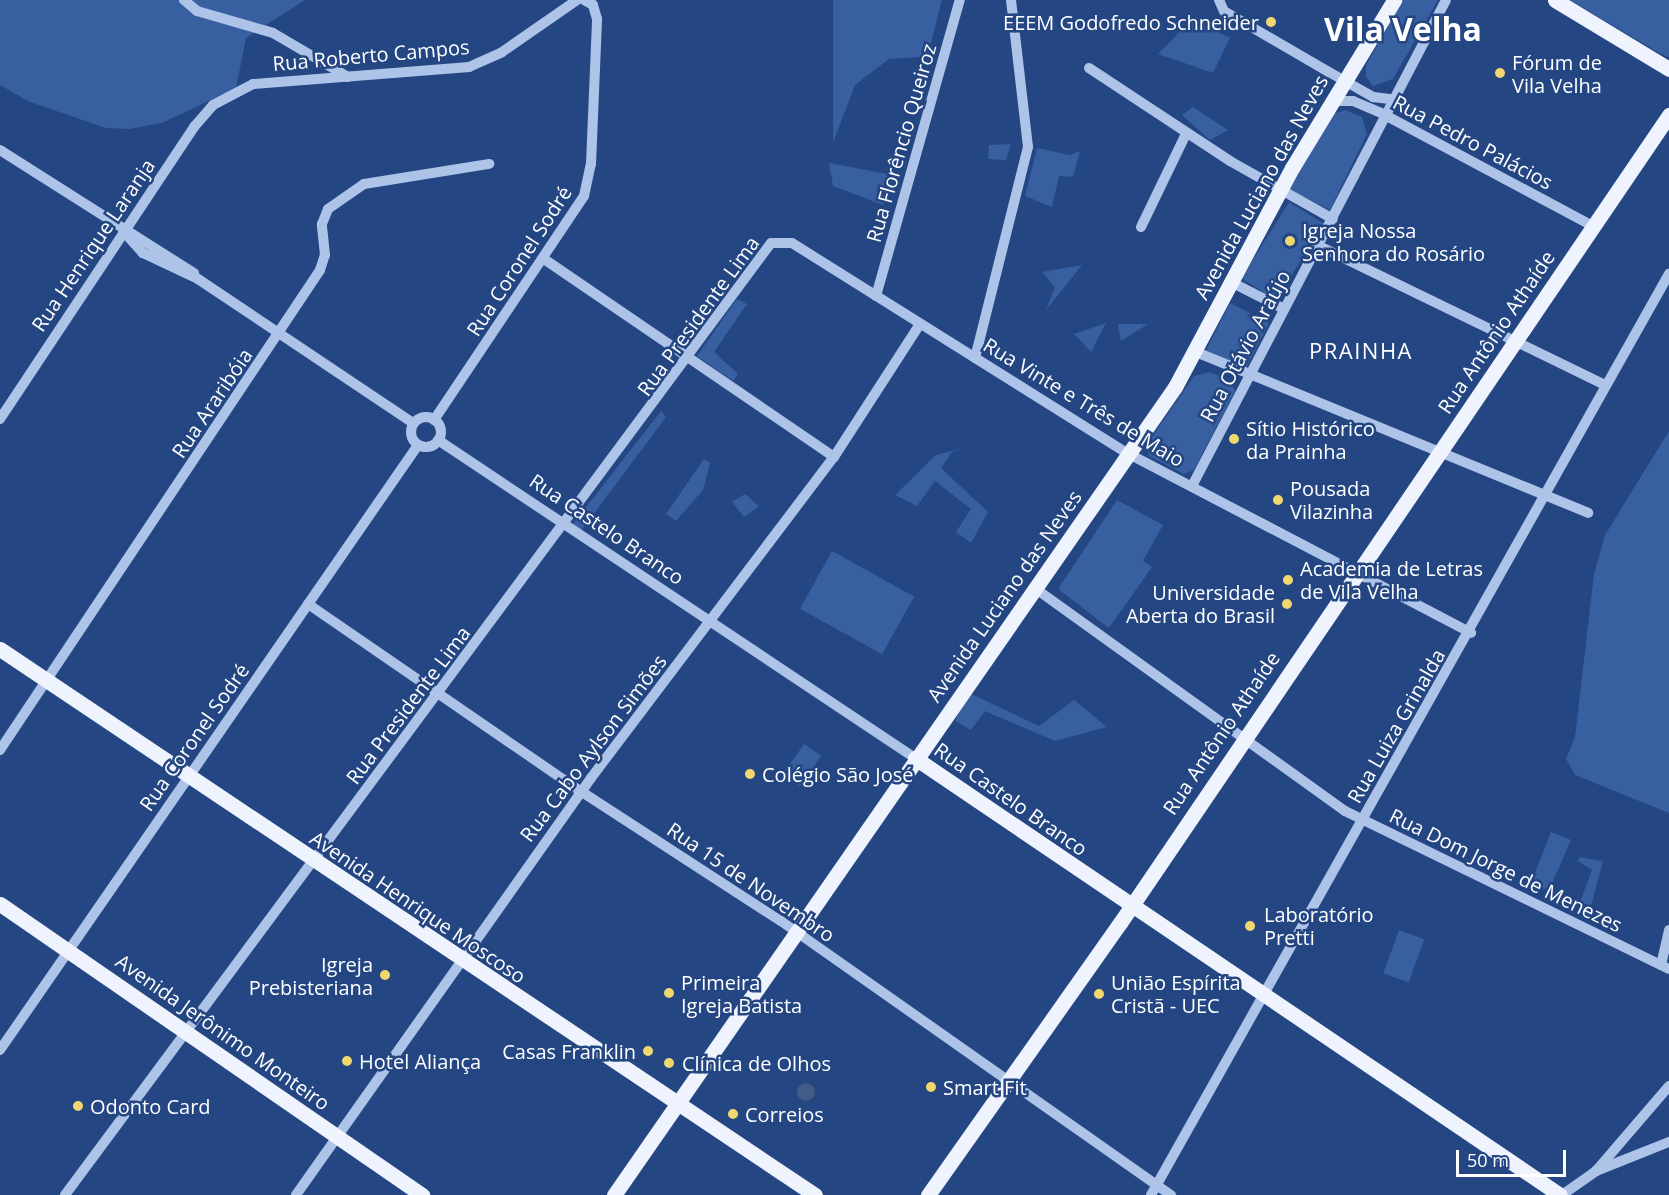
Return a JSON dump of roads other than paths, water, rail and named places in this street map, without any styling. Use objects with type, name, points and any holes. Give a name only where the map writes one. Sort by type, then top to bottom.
[{"type":"main road","name":"Avenida Luciano das Neves","points":[[614,1195],[915,758],[1036,589],[1196,352],[1280,190],[1394,0]]},
{"type":"main road","points":[[1555,0],[1668,67]]},
{"type":"main road","name":"Rua Antônio Athaíde","points":[[928,1195],[1130,907],[1242,739],[1669,115]]},
{"type":"main road","name":"Avenida Henrique Moscoso","points":[[0,649],[676,1107],[815,1195]]},
{"type":"main road","name":"Rua Castelo Branco","points":[[915,758],[1261,996],[1561,1195]]},
{"type":"main road","name":"Avenida Jerônimo Monteiro","points":[[0,904],[188,1031],[422,1195]]},
{"type":"street","points":[[184,0],[196,11],[273,33],[348,77]]},
{"type":"street","name":"Rua Roberto Campos","points":[[224,98],[254,84],[480,63],[577,0]]},
{"type":"street","name":"Rua Florêncio Queiroz","points":[[876,296],[960,0]]},
{"type":"street","points":[[975,358],[1028,147],[1011,0]]},
{"type":"street","name":"Rua Otávio Araújo","points":[[1192,486],[1333,219],[1390,99],[1446,0]]},
{"type":"street","name":"Rua Coronel Sodré","points":[[434,420],[578,209],[590,174],[597,19],[586,1]]},
{"type":"street","points":[[1219,2],[1344,81],[1373,96],[1390,99]]},
{"type":"street","points":[[1089,68],[1186,134],[1333,219]]},
{"type":"street","name":"Rua Henrique Laranja","points":[[0,419],[199,120],[224,98]]},
{"type":"street","name":"Rua Pedro Palácios","points":[[1332,101],[1353,101],[1383,114],[1593,226]]},
{"type":"street","points":[[1141,227],[1186,134]]},
{"type":"street","points":[[0,150],[123,231],[150,257],[210,287],[413,423]]},
{"type":"street","name":"Rua Araribóia","points":[[0,750],[323,265],[323,218],[342,198],[370,183],[489,164]]},
{"type":"street","name":"Rua Vinte e Três de Maio","points":[[781,240],[876,296],[1129,454],[1471,633]]},
{"type":"street","name":"Rua Presidente Lima","points":[[65,1195],[690,358],[762,252],[781,240]]},
{"type":"street","points":[[1319,246],[1605,385]]},
{"type":"street","points":[[544,260],[834,457]]},
{"type":"street","name":"Rua Luiza Grinalda","points":[[1154,1190],[1261,996],[1471,633],[1542,496],[1669,274]]},
{"type":"street","points":[[1231,282],[1284,309]]},
{"type":"street","name":"Rua Cabo Aylson Simões","points":[[296,1195],[582,792],[834,457],[920,324]]},
{"type":"street","points":[[1196,352],[1588,513]]},
{"type":"street","points":[[423,417],[434,420],[438,440],[418,445],[411,435],[413,423],[423,417]]},
{"type":"street","name":"Rua Castelo Branco","points":[[438,440],[708,623],[915,758]]},
{"type":"street","name":"Rua Coronel Sodré","points":[[0,1050],[418,445]]},
{"type":"street","name":"Rua Dom Jorge de Menezes","points":[[1036,589],[1242,739],[1363,820],[1665,967]]},
{"type":"street","name":"Rua 15 de Novembro","points":[[308,603],[438,695],[582,792],[796,931],[1154,1190],[1171,1195]]},
{"type":"street","points":[[1665,967],[1669,930]]},
{"type":"street","points":[[1596,1171],[1669,1086]]},
{"type":"street","points":[[1561,1195],[1596,1171],[1669,1142]]},
{"type":"place","name":"EEEM Godofredo Schneider","points":[[1271,22]]},
{"type":"place","name":"Fórum de Vila Velha","points":[[1500,73]]},
{"type":"place","name":"Igreja Nossa Senhora do Rosário","points":[[1290,241]]},
{"type":"place","name":"Sítio Histórico da Prainha","points":[[1234,439]]},
{"type":"place","name":"Pousada Vilazinha","points":[[1278,500]]},
{"type":"place","name":"Academia de Letras de Vila Velha","points":[[1288,580]]},
{"type":"place","name":"Universidade Aberta do Brasil","points":[[1287,604]]},
{"type":"place","name":"Colégio São José","points":[[750,774]]},
{"type":"place","name":"Laboratório Pretti","points":[[1250,926]]},
{"type":"place","name":"Igreja Prebisteriana","points":[[385,975]]},
{"type":"place","name":"Primeira Igreja Batista","points":[[669,993]]},
{"type":"place","name":"União Espírita Cristã - UEC","points":[[1099,994]]},
{"type":"place","name":"Casas Franklin","points":[[648,1051]]},
{"type":"place","name":"Hotel Aliança","points":[[347,1061]]},
{"type":"place","name":"Clínica de Olhos","points":[[669,1063]]},
{"type":"place","name":"Smart Fit","points":[[931,1087]]},
{"type":"place","name":"Odonto Card","points":[[78,1106]]},
{"type":"place","name":"Correios","points":[[733,1114]]},
{"type":"district","name":"Vila Velha","points":[[1403,29]]},
{"type":"district","name":"PRAINHA","points":[[1361,351]]}]
